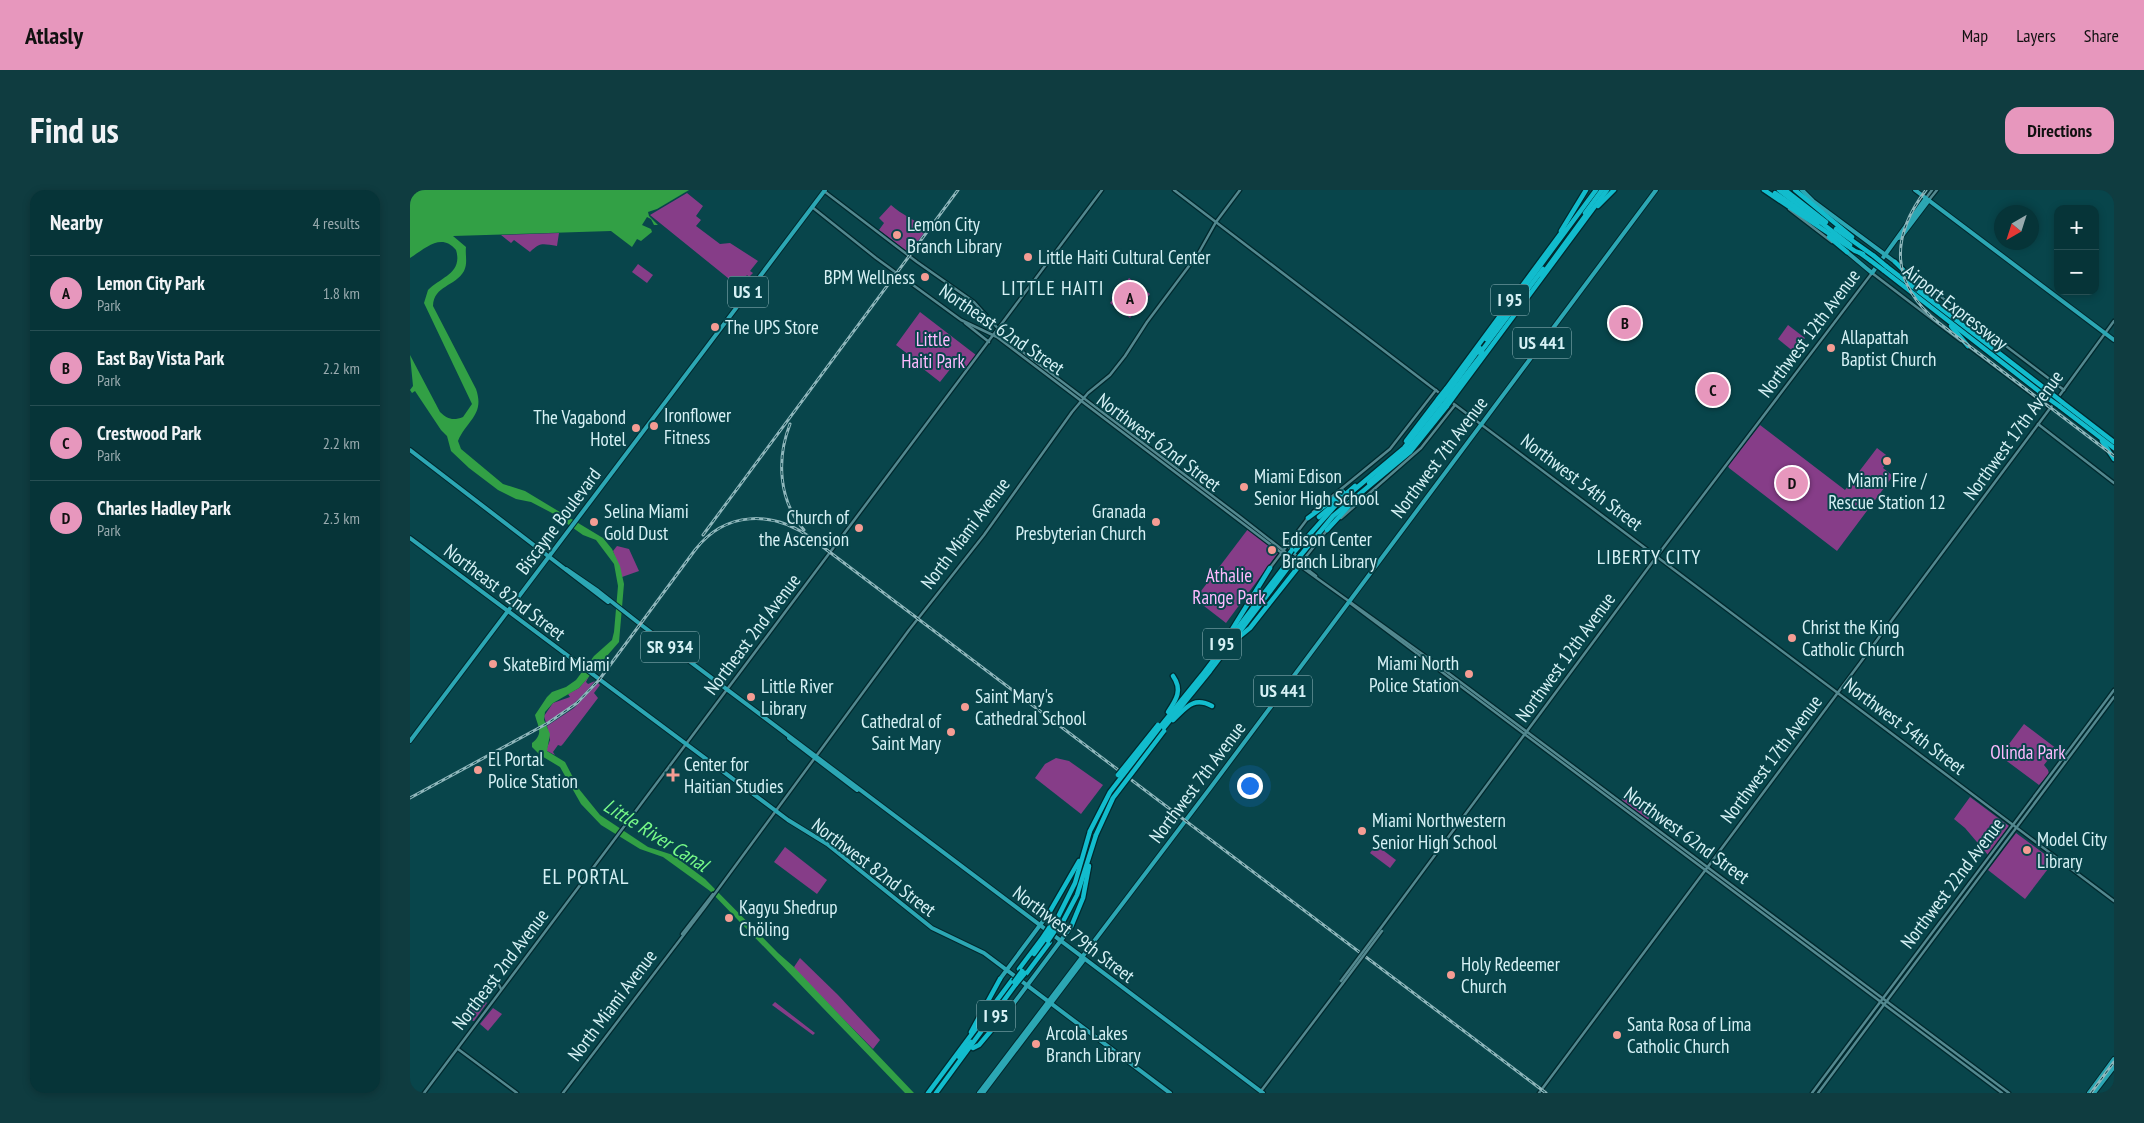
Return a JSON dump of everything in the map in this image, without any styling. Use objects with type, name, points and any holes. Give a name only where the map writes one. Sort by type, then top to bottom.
[{"type":"highway","points":[[1578,210],[1586,190]]},
{"type":"highway","points":[[1587,216],[1600,190]]},
{"type":"highway","points":[[1466,371],[1600,190]]},
{"type":"highway","name":"I 95","points":[[938,1093],[973,1048],[1015,982],[1054,928],[1092,832],[1161,728],[1168,712],[1296,553],[1328,521],[1410,452],[1559,234],[1578,210],[1600,190]]},
{"type":"highway","name":"I 95","points":[[930,1093],[969,1038],[1023,972],[1077,895],[1093,845],[1092,832],[1096,810],[1110,786],[1161,728],[1170,723],[1239,637],[1326,511],[1396,451],[1443,402],[1592,212],[1600,190]]},
{"type":"highway","points":[[1592,212],[1614,190]]},
{"type":"highway","points":[[1764,190],[1782,194]]},
{"type":"highway","points":[[1771,190],[1813,205],[1865,253]]},
{"type":"highway","points":[[1791,190],[1796,199]]},
{"type":"highway","points":[[1796,190],[1796,212]]},
{"type":"highway","name":"Airport Expressway","points":[[1782,194],[1796,199],[1865,253]]},
{"type":"highway","name":"Airport Expressway","points":[[1796,199],[1848,244],[1873,258],[1940,314],[2051,396]]},
{"type":"highway","points":[[1796,212],[1855,252],[1865,253]]},
{"type":"highway","points":[[1796,212],[1847,252]]},
{"type":"highway","points":[[1466,371],[1571,220]]},
{"type":"highway","points":[[1482,346],[1552,255]]},
{"type":"highway","points":[[1895,262],[1936,304]]},
{"type":"highway","name":"Airport Expressway","points":[[1885,268],[1936,304],[2114,448]]},
{"type":"highway","points":[[1940,314],[1968,346]]},
{"type":"highway","points":[[1296,553],[1309,533],[1334,506],[1404,448],[1443,402]]},
{"type":"highway","name":"Airport Expressway","points":[[2060,404],[2114,442]]},
{"type":"highway","points":[[2096,434],[2114,459]]},
{"type":"highway","points":[[1308,518],[1345,490],[1349,490]]},
{"type":"highway","points":[[1327,530],[1356,497]]},
{"type":"highway","points":[[1161,728],[1288,564]]},
{"type":"highway","points":[[1239,637],[1250,628],[1300,565]]},
{"type":"highway","points":[[1228,636],[1270,568]]},
{"type":"highway","points":[[1168,712],[1179,690],[1173,676]]},
{"type":"highway","points":[[1170,723],[1194,702],[1203,702],[1212,706]]},
{"type":"highway","points":[[1054,928],[1076,883],[1092,832]]},
{"type":"highway","points":[[1071,927],[1083,898],[1093,845]]},
{"type":"highway","points":[[1049,913],[1079,861]]},
{"type":"highway","points":[[969,1038],[1000,979]]},
{"type":"highway","points":[[930,1093],[1015,982]]},
{"type":"highway","points":[[938,1093],[1015,982]]},
{"type":"highway","points":[[973,1048],[979,1045],[1011,1007]]},
{"type":"main road","name":"Northeast 62nd Street","points":[[825,190],[916,262],[974,302],[1011,343],[1082,399]]},
{"type":"main road","name":"Biscayne Boulevard","points":[[410,741],[825,190]]},
{"type":"main road","name":"Northeast 2nd Avenue","points":[[424,1093],[1102,190]]},
{"type":"main road","name":"Northwest 54th Street","points":[[1174,190],[1455,405],[2114,901]]},
{"type":"main road","name":"North Miami Avenue","points":[[563,1093],[816,757],[909,630],[984,535],[1082,399],[1110,375],[1126,356],[1147,322],[1198,254],[1216,222],[1240,190]]},
{"type":"main road","name":"Northwest 7th Avenue","points":[[979,1093],[1083,962],[1083,958],[1656,190]]},
{"type":"main road","points":[[1915,190],[2114,340]]},
{"type":"main road","name":"Northwest 12th Avenue","points":[[1261,1092],[1657,556],[1901,236],[1932,190]]},
{"type":"main road","name":"Northwest 12th Avenue","points":[[1927,199],[1937,190]]},
{"type":"main road","points":[[1796,199],[1813,201],[2064,390]]},
{"type":"main road","points":[[1784,205],[2050,408]]},
{"type":"main road","name":"Northeast 62nd Street","points":[[812,207],[876,258],[961,320],[994,335],[1082,399]]},
{"type":"main road","points":[[961,320],[989,342]]},
{"type":"main road","name":"Northwest 17th Avenue","points":[[1539,1093],[2114,321]]},
{"type":"main road","points":[[994,335],[998,335],[1011,343]]},
{"type":"main road","points":[[1270,568],[1319,506],[1398,441],[1436,390]]},
{"type":"main road","name":"Northwest 62nd Street","points":[[1082,399],[1300,565],[1882,1000],[2002,1093]]},
{"type":"main road","points":[[1300,565],[1327,530],[1420,448],[1455,405]]},
{"type":"main road","points":[[2038,424],[2114,482]]},
{"type":"main road","name":"SR 934","points":[[410,450],[816,757]]},
{"type":"main road","name":"Northeast 82nd Street","points":[[410,538],[775,811]]},
{"type":"main road","points":[[1289,542],[1288,548],[1290,551],[1302,559],[1306,557]]},
{"type":"main road","name":"Northwest 22nd Avenue","points":[[1812,1093],[2114,690]]},
{"type":"main road","name":"Northwest 22nd Avenue","points":[[1818,1093],[2114,697]]},
{"type":"main road","name":"Northwest 79th Street","points":[[816,757],[869,796]]},
{"type":"main road","name":"Northwest 79th Street","points":[[816,757],[1261,1092]]},
{"type":"main road","points":[[838,775],[851,782]]},
{"type":"main road","name":"Northwest 82nd Street","points":[[775,811],[829,846],[932,928],[979,949],[1170,1093]]},
{"type":"main road","points":[[1000,979],[1049,913]]},
{"type":"main road","points":[[1011,1007],[1071,927]]},
{"type":"main road","points":[[1011,963],[1011,970],[1027,981],[1032,979]]},
{"type":"main road","points":[[495,983],[500,985],[501,990]]},
{"type":"main road","name":"Northwest 62nd Street","points":[[1885,1003],[2008,1093]]},
{"type":"main road","points":[[457,1048],[517,1093]]},
{"type":"main road","points":[[2089,1093],[2114,1059]]},
{"type":"main road","points":[[2094,1093],[2114,1066]]},
{"type":"main road","name":"Northwest 7th Avenue","points":[[983,1093],[992,1078]]},
{"type":"green space","points":[[687,193],[703,206],[696,216],[701,220],[696,226],[720,244],[730,243],[758,261],[750,271],[753,273],[749,277],[747,275],[744,279],[748,285],[744,291],[650,215]]},
{"type":"green space","points":[[891,205],[927,229],[909,253],[879,230],[884,223],[879,218]]},
{"type":"green space","points":[[559,233],[557,246],[542,245],[530,252],[514,240],[511,243],[501,235]]},
{"type":"green space","points":[[638,264],[653,275],[647,283],[632,272]]},
{"type":"green space","points":[[1129,278],[1150,294],[1130,318],[1110,303]]},
{"type":"green space","points":[[1625,311],[1637,321],[1626,335],[1614,326]]},
{"type":"green space","name":"Little Haiti Park","points":[[920,312],[976,355],[964,370],[955,363],[940,382],[896,345]]},
{"type":"green space","points":[[1788,325],[1805,338],[1794,352],[1778,339]]},
{"type":"green space","points":[[1713,378],[1725,387],[1714,401],[1702,393]]},
{"type":"green space","points":[[1760,425],[1845,490],[1877,448],[1890,458],[1883,468],[1893,476],[1837,551],[1729,468],[1728,466]]},
{"type":"green space","name":"Athalie Range Park","points":[[1248,529],[1278,553],[1226,623],[1195,599]]},
{"type":"green space","points":[[617,546],[629,549],[639,571],[622,577],[613,551]]},
{"type":"green space","points":[[589,676],[586,682],[588,684],[595,681],[584,694],[566,710],[546,723],[544,716],[553,703],[570,697],[568,694],[579,688]]},
{"type":"green space","points":[[598,683],[600,685],[594,693],[598,698],[563,744],[561,746],[558,745],[553,752],[555,755],[547,751],[550,740],[547,726],[574,708]]},
{"type":"green space","name":"Olinda Park","points":[[2024,724],[2061,752],[2060,759],[2055,755],[2052,758],[2051,756],[2044,765],[2049,774],[2039,785],[2000,756]]},
{"type":"green space","points":[[1056,758],[1069,761],[1103,785],[1081,814],[1035,778],[1045,764]]},
{"type":"green space","points":[[1625,794],[1652,814],[1647,821],[1621,801]]},
{"type":"green space","points":[[1970,797],[2009,826],[1988,855],[1965,828],[1954,819]]},
{"type":"green space","points":[[2016,833],[2054,861],[2025,899],[1988,870]]},
{"type":"green space","points":[[1376,845],[1396,860],[1390,868],[1370,853]]},
{"type":"green space","points":[[785,847],[827,880],[817,894],[774,862]]},
{"type":"green space","points":[[800,958],[880,1040],[873,1049],[796,971],[794,967]]},
{"type":"green space","points":[[479,997],[487,1003],[474,1021],[471,1021],[465,1015]]},
{"type":"green space","points":[[775,1002],[815,1033],[813,1035],[772,1005]]},
{"type":"green space","points":[[493,1008],[502,1014],[488,1031],[480,1024]]},
{"type":"shaded area","points":[[410,190],[689,190],[657,209],[648,212],[649,216],[658,225],[654,225],[651,219],[647,217],[642,225],[651,229],[652,232],[641,241],[637,239],[632,247],[611,231],[453,236],[466,247],[465,268],[456,280],[437,294],[433,306],[476,389],[478,398],[477,411],[458,441],[461,449],[503,484],[525,491],[603,538],[612,549],[620,566],[624,584],[619,642],[579,688],[553,703],[545,712],[544,720],[550,734],[547,751],[565,762],[579,789],[600,815],[648,847],[673,855],[705,879],[794,967],[914,1093],[905,1093],[710,891],[663,857],[640,849],[601,825],[581,804],[560,767],[540,755],[532,747],[532,743],[536,740],[539,733],[535,715],[547,697],[552,692],[566,687],[576,680],[594,656],[612,640],[618,586],[614,564],[596,540],[583,535],[552,513],[531,502],[516,499],[498,490],[469,468],[451,451],[447,436],[415,391],[412,393],[410,390],[413,386],[410,355],[440,412],[448,418],[456,419],[463,417],[472,404],[424,303],[428,290],[454,269],[457,258],[456,250],[445,242],[439,242],[410,258]]},
{"type":"railway","points":[[703,535],[958,190]]},
{"type":"railway","points":[[1926,190],[1914,208],[1901,242],[1901,260],[1904,276],[1911,292],[1923,308],[1939,323],[2114,456]]},
{"type":"railway","points":[[790,424],[783,452],[782,480],[789,506],[804,530]]},
{"type":"railway","points":[[410,798],[548,723],[577,703],[599,680],[695,550],[707,537],[720,528],[750,519],[765,519],[781,523],[811,538],[1546,1093]]},
{"type":"railway","points":[[2091,1093],[2114,1062]]},
{"type":"place","name":"Lemon City Branch Library","points":[[897,235]]},
{"type":"place","name":"Little Haiti Cultural Center","points":[[1028,257]]},
{"type":"place","name":"BPM Wellness","points":[[925,277]]},
{"type":"place","name":"Lemon City Park","points":[[1130,298]]},
{"type":"place","name":"East Bay Vista Park","points":[[1625,323]]},
{"type":"place","name":"The UPS Store","points":[[715,327]]},
{"type":"place","name":"Allapattah Baptist Church","points":[[1831,348]]},
{"type":"place","name":"Crestwood Park","points":[[1713,390]]},
{"type":"place","name":"Ironflower Fitness","points":[[654,426]]},
{"type":"place","name":"The Vagabond Hotel","points":[[636,428]]},
{"type":"place","name":"Miami Fire / Rescue Station 12","points":[[1887,461]]},
{"type":"place","name":"Charles Hadley Park","points":[[1792,483]]},
{"type":"place","name":"Miami Edison Senior High School","points":[[1244,487]]},
{"type":"place","name":"Selina Miami Gold Dust","points":[[594,522]]},
{"type":"place","name":"Granada Presbyterian Church","points":[[1156,522]]},
{"type":"place","name":"Church of the Ascension","points":[[859,528]]},
{"type":"place","name":"Edison Center Branch Library","points":[[1272,550]]},
{"type":"place","name":"Christ the King Catholic Church","points":[[1792,638]]},
{"type":"place","name":"SkateBird Miami","points":[[493,664]]},
{"type":"place","name":"Miami North Police Station","points":[[1469,674]]},
{"type":"place","name":"Little River Library","points":[[751,697]]},
{"type":"place","name":"Saint Mary's Cathedral School","points":[[965,707]]},
{"type":"place","name":"Cathedral of Saint Mary","points":[[951,732]]},
{"type":"place","name":"El Portal Police Station","points":[[478,770]]},
{"type":"place","name":"Center for Haitian Studies","points":[[673,775]]},
{"type":"place","name":"Miami Northwestern Senior High School","points":[[1362,831]]},
{"type":"place","name":"Model City Library","points":[[2027,850]]},
{"type":"place","name":"Kagyu Shedrup Chöling","points":[[729,918]]},
{"type":"place","name":"Holy Redeemer Church","points":[[1451,975]]},
{"type":"place","name":"Santa Rosa of Lima Catholic Church","points":[[1617,1035]]},
{"type":"place","name":"Arcola Lakes Branch Library","points":[[1036,1044]]},
{"type":"district","name":"LITTLE HAITI","points":[[1053,288]]},
{"type":"district","name":"LIBERTY CITY","points":[[1649,557]]},
{"type":"district","name":"EL PORTAL","points":[[586,877]]},
{"type":"water label","name":"Little River Canal","points":[[656,835]]}]
